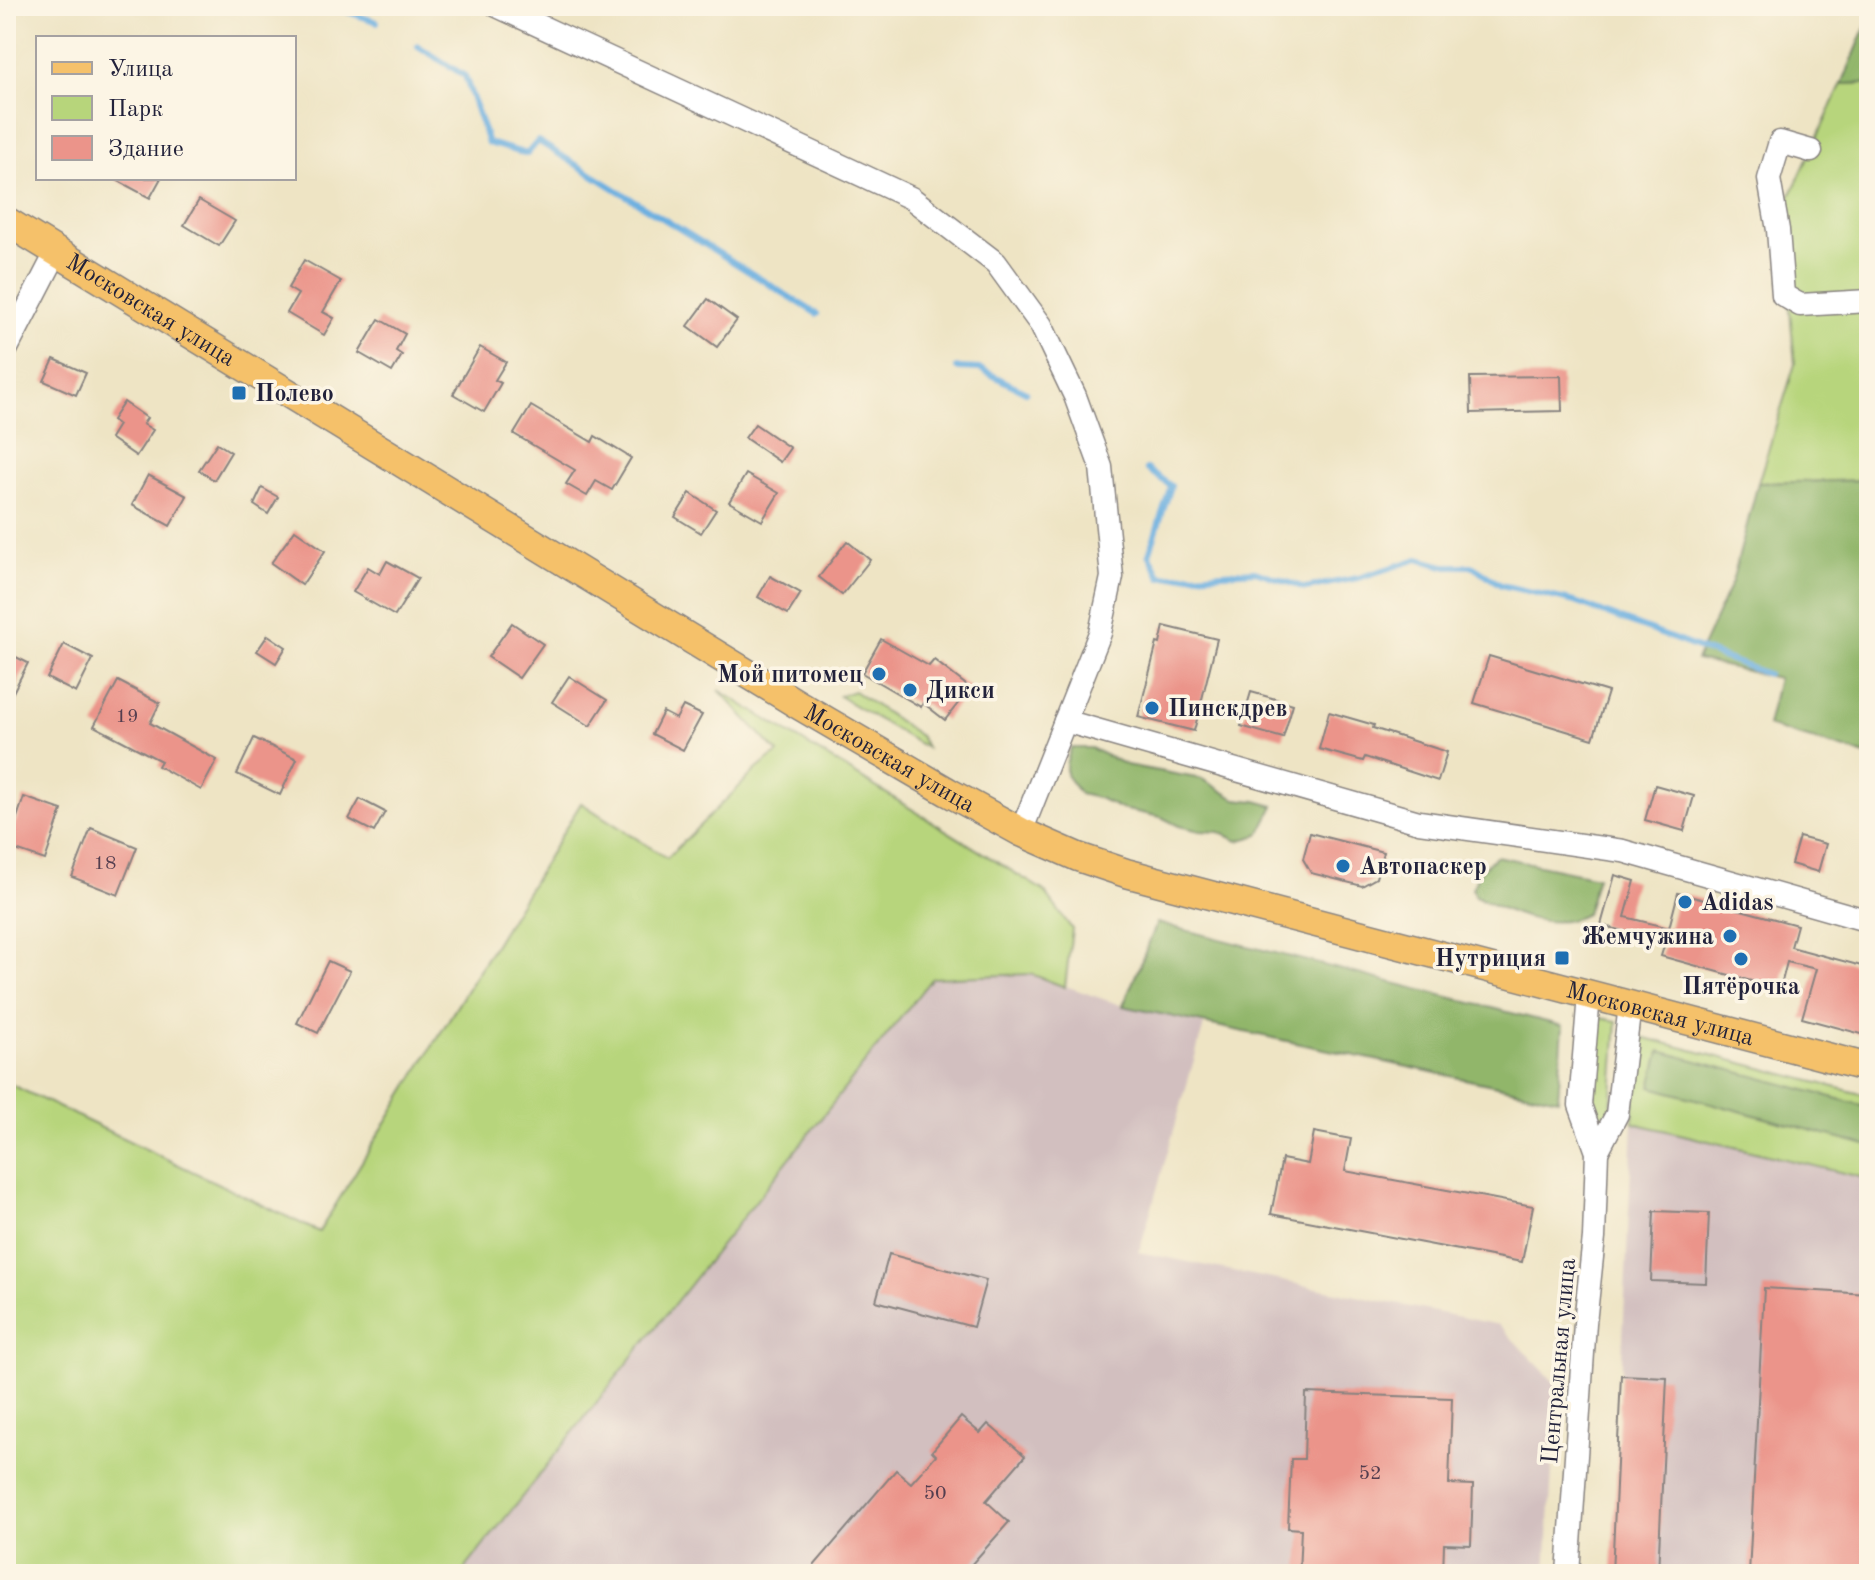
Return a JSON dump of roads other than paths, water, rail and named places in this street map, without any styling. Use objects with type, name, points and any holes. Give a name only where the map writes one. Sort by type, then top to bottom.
[{"type":"main road","name":"Московская улица","points":[[6,221],[799,705],[1021,832],[1078,857],[1126,873],[1869,1068]]},
{"type":"street","points":[[499,6],[911,198],[996,263],[1041,325],[1075,396],[1101,467],[1112,577],[1100,633],[1021,832]]},
{"type":"street","points":[[1811,151],[1780,142],[1769,179],[1778,230],[1783,295],[1800,305],[1869,301]]},
{"type":"street","points":[[6,350],[56,253]]},
{"type":"street","points":[[1065,721],[1419,822],[1623,851],[1869,921]]},
{"type":"street","points":[[1589,995],[1580,1105],[1597,1152]]},
{"type":"street","points":[[1597,1152],[1617,1114],[1630,1005]]},
{"type":"street","name":"Центральная улица","points":[[1568,1574],[1585,1323],[1594,1238],[1597,1152]]},
{"type":"waterway","points":[[331,6],[377,22]]},
{"type":"waterway","points":[[418,46],[465,76],[488,143],[527,154],[538,141],[817,314]]},
{"type":"waterway","points":[[957,368],[980,369],[1026,392]]},
{"type":"waterway","points":[[1147,469],[1171,486],[1149,554],[1161,577],[1255,571],[1305,588],[1358,578],[1418,559],[1444,566],[1472,566],[1501,585],[1575,602],[1767,674]]},
{"type":"place","name":"Полево","points":[[239,393]]},
{"type":"place","name":"Мой питомец","points":[[879,674]]},
{"type":"place","name":"Дикси","points":[[910,690]]},
{"type":"place","name":"Пинскдрев","points":[[1152,708]]},
{"type":"place","name":"Автопаскер","points":[[1343,866]]},
{"type":"place","name":"Adidas","points":[[1685,902]]},
{"type":"place","name":"Жемчужина","points":[[1730,936]]},
{"type":"place","name":"Нутриция","points":[[1562,958]]},
{"type":"place","name":"Пятёрочка","points":[[1741,959]]}]
